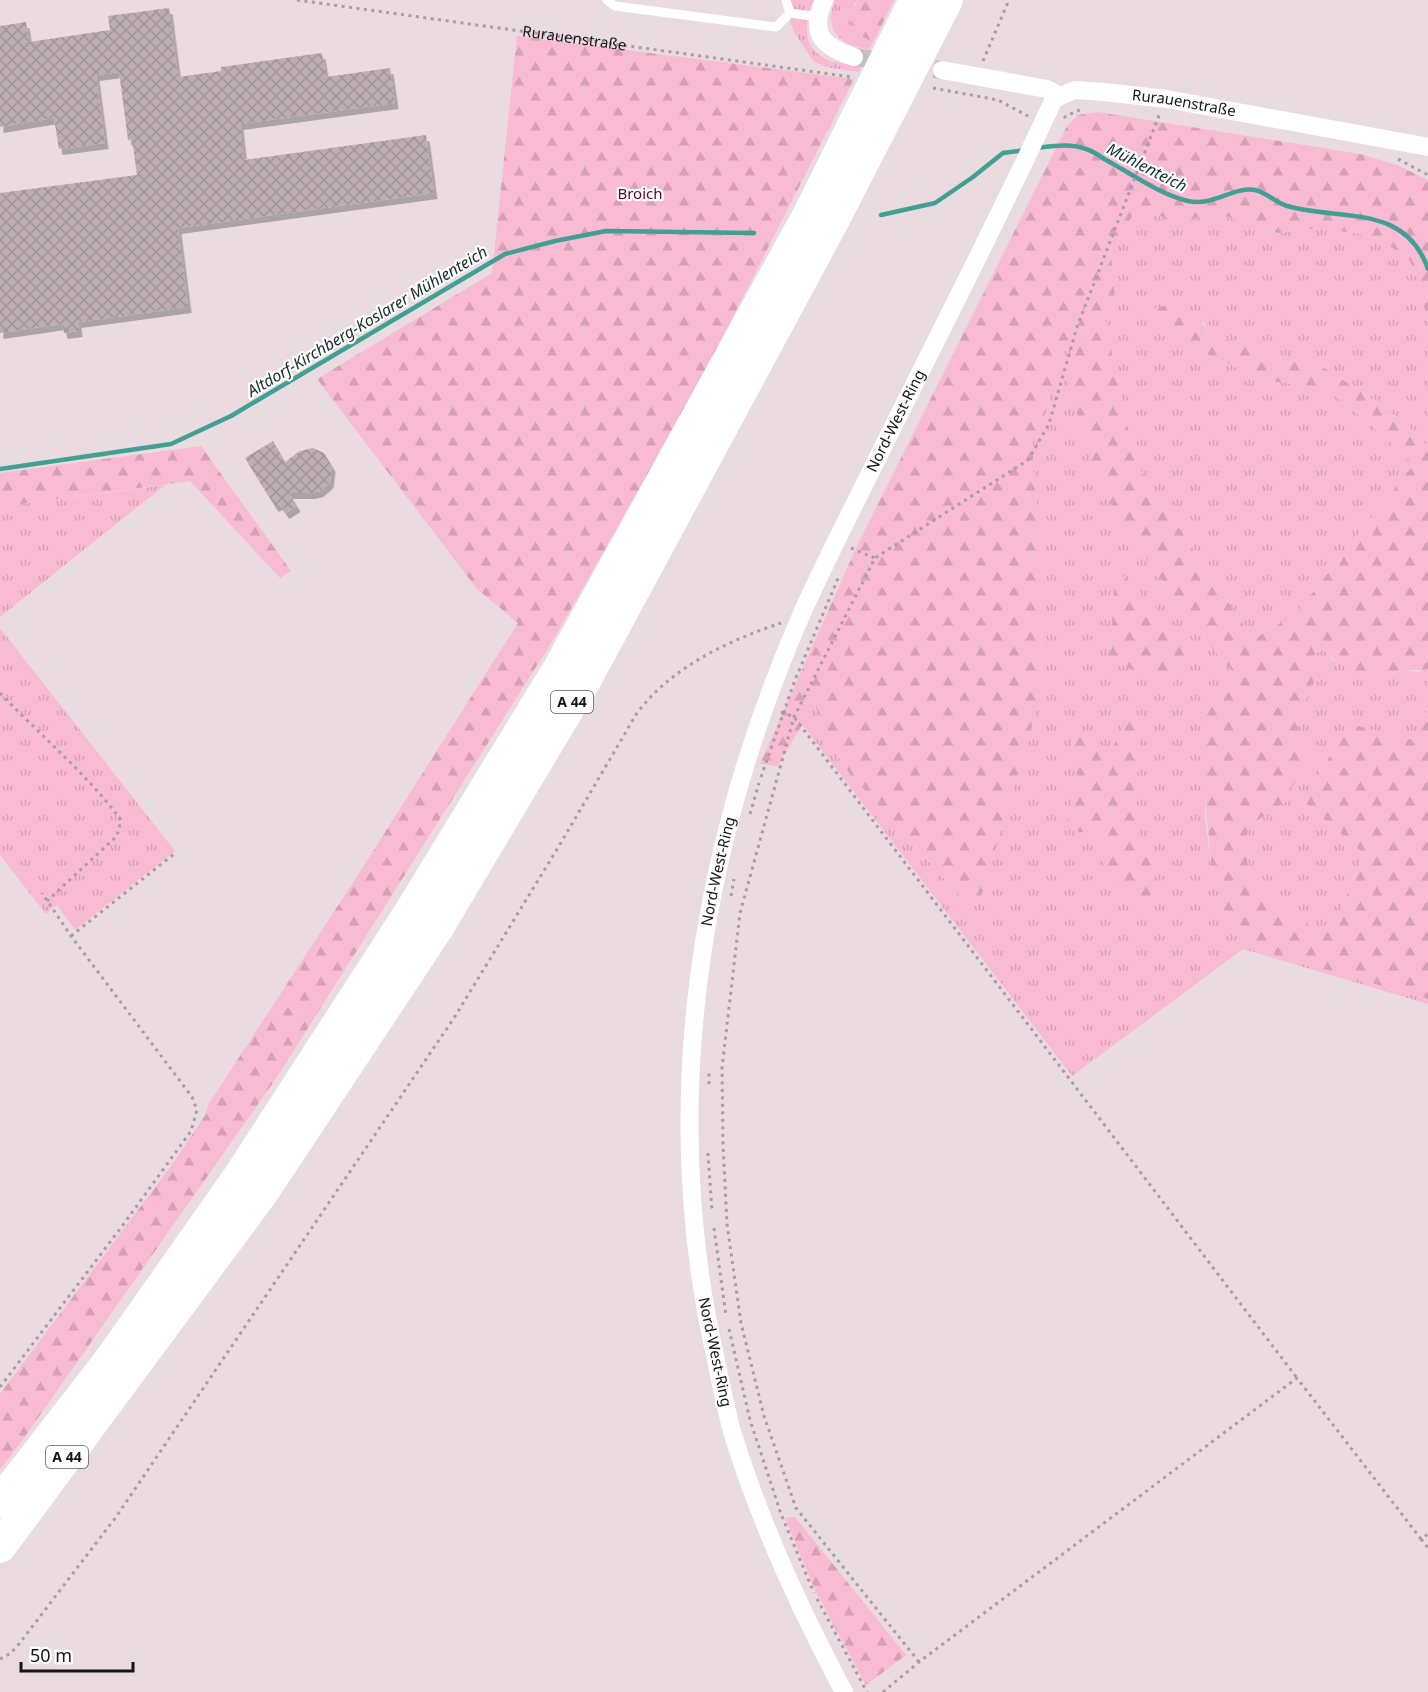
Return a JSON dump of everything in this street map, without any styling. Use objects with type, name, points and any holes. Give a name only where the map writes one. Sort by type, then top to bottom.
[{"type":"highway","name":"A 44","points":[[0,1502],[112,1357],[240,1175],[410,912],[553,678],[809,214],[915,0]]},
{"type":"highway","name":"A 44","points":[[0,1547],[263,1192],[437,929],[586,679],[831,225],[947,0]]},
{"type":"street","points":[[822,9],[819,27],[822,39],[832,50],[854,57]]},
{"type":"street","name":"Rurauenstraße","points":[[942,70],[1047,89],[1060,96],[1075,90],[1163,107],[1428,147]]},
{"type":"street","name":"Nord-West-Ring","points":[[844,1692],[807,1621],[767,1529],[733,1434],[712,1343],[700,1281],[695,1236],[690,1121],[691,1051],[696,989],[713,886],[725,836],[745,767],[774,709],[803,612],[1013,183],[1034,142],[1049,127],[1053,101],[1060,96]]},
{"type":"lane","points":[[608,0],[615,6],[776,27],[790,13],[822,9]]},
{"type":"lane","points":[[786,0],[790,13]]},
{"type":"path","name":"Rurauenstraße","points":[[297,0],[852,77]]},
{"type":"path","points":[[977,76],[1009,0]]},
{"type":"path","points":[[933,88],[998,100],[1049,127],[1066,116],[1087,107]]},
{"type":"path","points":[[1149,113],[1163,107]]},
{"type":"path","points":[[919,1662],[796,1508],[764,1416],[741,1323],[727,1224],[722,1068],[740,913],[794,717],[875,558],[1028,460],[1049,424],[1077,327],[1163,107]]},
{"type":"path","points":[[1391,156],[1428,175]]},
{"type":"path","points":[[836,542],[875,558]]},
{"type":"path","points":[[748,824],[774,709],[842,570]]},
{"type":"path","points":[[0,1659],[11,1653],[19,1644],[116,1517],[448,1028],[559,846],[637,712],[650,695],[672,676],[700,659],[752,632],[781,623],[803,612]]},
{"type":"path","points":[[0,693],[85,777],[122,820],[117,836],[47,901]]},
{"type":"path","points":[[774,709],[794,717],[1428,1548]]},
{"type":"path","points":[[71,936],[174,854]]},
{"type":"path","points":[[730,901],[735,878]]},
{"type":"path","points":[[0,1387],[191,1131],[197,1110],[192,1096],[42,894]]},
{"type":"path","points":[[708,1086],[709,1065]]},
{"type":"path","points":[[708,1150],[712,1214]]},
{"type":"path","points":[[713,1225],[728,1324],[750,1420],[781,1514],[814,1592],[867,1692]]},
{"type":"path","points":[[883,1692],[919,1662],[1297,1378]]},
{"type":"path","points":[[1421,1539],[1428,1534]]},
{"type":"green space","points":[[790,0],[814,0],[807,24],[811,46],[828,60],[861,66],[859,72],[825,67],[813,61],[794,32],[788,15]]},
{"type":"green space","points":[[835,0],[857,0],[854,5],[859,36],[874,41],[869,49],[850,45],[837,35],[831,20]]},
{"type":"green space","points":[[857,0],[894,0],[874,41],[859,36],[851,23]]},
{"type":"green space","name":"Broich","points":[[517,36],[854,79],[692,397],[553,640],[277,1077],[0,1469],[0,1394],[171,1166],[206,1114],[208,1105],[518,623],[477,589],[317,379],[492,273]]},
{"type":"green space","points":[[1098,112],[1360,154],[1397,165],[1428,180],[1428,323],[1416,272],[1407,256],[1371,236],[1321,228],[1278,233],[1226,216],[1200,217],[1181,222],[1168,221],[1159,215],[1144,212],[1134,213],[1111,254],[1114,308],[1103,311],[1135,462],[1253,639],[1295,615],[1414,464],[1348,405],[1321,387],[1259,380],[1234,366],[1186,345],[1164,331],[1153,318],[1155,308],[1175,305],[1190,310],[1212,339],[1246,341],[1274,356],[1284,366],[1306,357],[1385,409],[1428,446],[1428,669],[1402,670],[1377,677],[1351,670],[1323,649],[1308,659],[1314,669],[1313,684],[1295,720],[1313,755],[1292,787],[1287,801],[1250,825],[1245,841],[1248,867],[1278,914],[1292,912],[1306,914],[1310,935],[1333,928],[1364,854],[1302,800],[1350,724],[1413,740],[1428,707],[1428,999],[1277,956],[1250,944],[1228,922],[1212,872],[1201,753],[1205,716],[1233,672],[1189,622],[1124,529],[1094,472],[1067,378],[1077,327],[1087,306],[1081,307],[1056,373],[1045,414],[1033,442],[1042,566],[1041,697],[981,897],[971,908],[843,766],[814,704],[778,766],[760,764],[857,546],[1066,128],[1078,115]]},
{"type":"green space","points":[[1134,213],[1159,215],[1168,221],[1181,222],[1200,217],[1226,216],[1278,233],[1321,228],[1371,236],[1407,256],[1416,272],[1428,323],[1428,446],[1385,409],[1306,357],[1284,366],[1274,356],[1246,341],[1212,339],[1203,322],[1164,331],[1186,345],[1234,366],[1259,380],[1321,387],[1348,405],[1414,464],[1295,615],[1253,639],[1135,462],[1103,311],[1114,308],[1111,254]]},
{"type":"green space","points":[[1081,306],[1087,306],[1124,529],[1189,622],[1233,672],[1205,716],[1205,817],[1212,872],[1228,922],[1250,944],[1277,956],[1428,999],[1428,1004],[1243,949],[1072,1076],[802,724],[813,703],[843,766],[970,907],[981,897],[1041,697],[1042,566],[1033,442],[1045,414],[1056,373]]},
{"type":"green space","points":[[201,446],[291,571],[280,578],[190,481],[0,507],[0,473]]},
{"type":"green space","points":[[165,485],[0,617],[0,507]]},
{"type":"green space","points":[[1115,568],[1200,651],[1172,685],[1110,661]]},
{"type":"green space","points":[[0,628],[175,851],[75,930],[57,905],[46,914],[0,855]]},
{"type":"green space","points":[[1323,649],[1333,660],[1384,676],[1403,670],[1418,672],[1428,669],[1428,707],[1413,740],[1302,800],[1364,854],[1333,928],[1309,935],[1307,928],[1292,912],[1278,914],[1248,867],[1245,841],[1250,825],[1287,801],[1292,787],[1313,755],[1295,720],[1299,709],[1311,692],[1307,659]]},
{"type":"green space","points":[[1132,719],[1137,730],[1140,752],[1130,809],[1140,824],[1142,839],[1158,860],[1152,892],[1146,904],[1124,900],[1111,885],[1103,872],[1105,860],[1099,834],[1079,832],[1067,825],[1067,810],[1077,796],[1078,776],[1069,763],[1073,736],[1083,732],[1104,750],[1112,749],[1126,720]]},
{"type":"green space","points":[[795,1517],[906,1655],[866,1685],[816,1592],[785,1518]]},
{"type":"building","points":[[169,8],[178,77],[221,71],[221,67],[322,53],[326,77],[390,68],[395,103],[240,124],[244,160],[426,135],[434,193],[178,228],[188,307],[78,322],[79,331],[64,333],[62,324],[0,333],[0,193],[137,175],[132,139],[128,140],[119,72],[96,75],[105,143],[59,149],[54,118],[0,127],[0,26],[26,22],[29,42],[110,30],[108,16]]},
{"type":"building","points":[[273,441],[285,462],[300,451],[313,448],[324,453],[332,466],[330,482],[320,491],[289,493],[297,506],[286,513],[279,504],[275,506],[245,458]]},
{"type":"waterway","name":"Mühlenteich","points":[[1036,148],[1068,146],[1089,150],[1156,189],[1188,201],[1206,201],[1239,191],[1255,190],[1287,206],[1369,218],[1404,233],[1418,248],[1428,269]]},
{"type":"waterway","name":"Mühlenteich","points":[[881,215],[935,203],[1003,153],[1025,150]]},
{"type":"waterway","name":"Altdorf-Kirchberg-Koslarer Mühlenteich","points":[[0,469],[171,444],[231,416],[505,254],[606,231],[754,233]]},
{"type":"tunnel","points":[[854,57],[942,70]]}]
